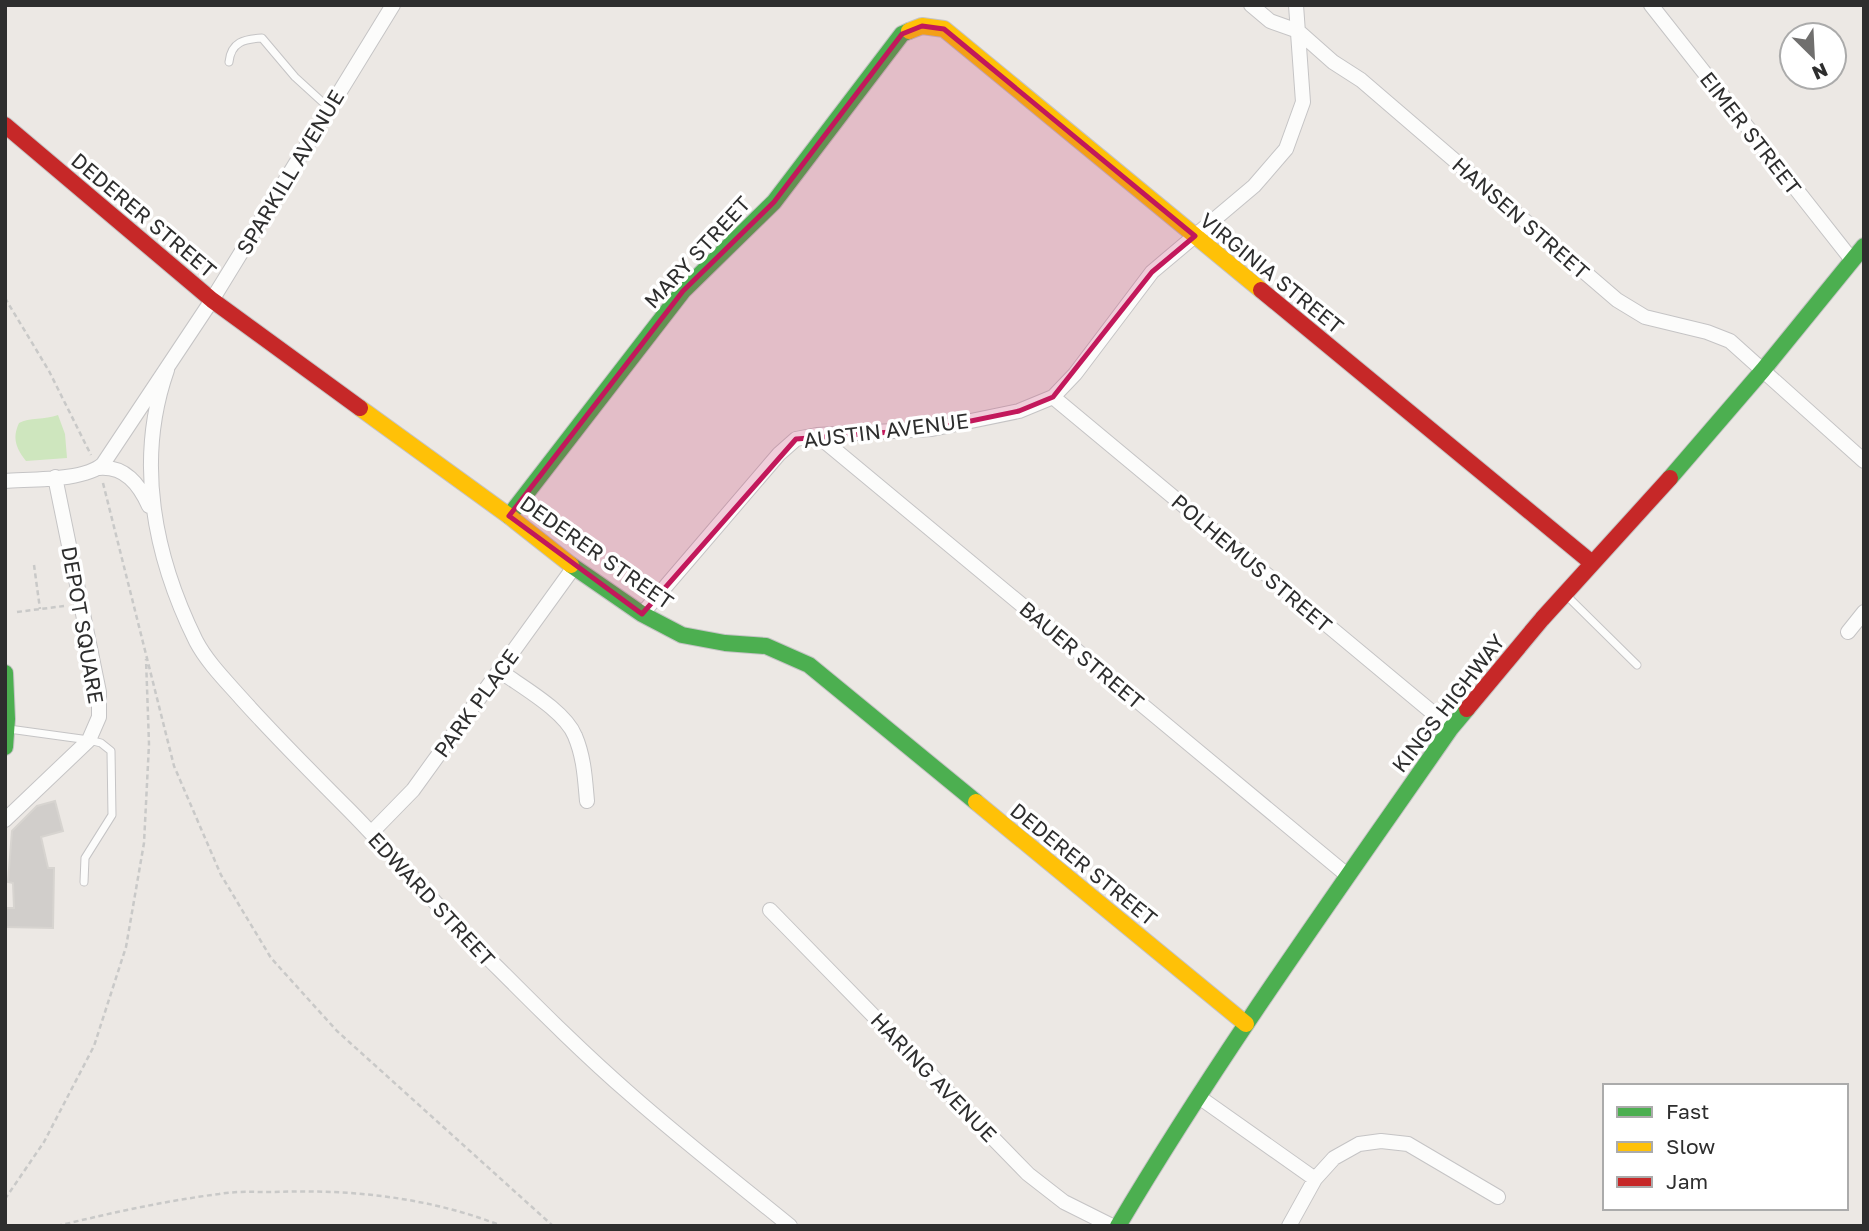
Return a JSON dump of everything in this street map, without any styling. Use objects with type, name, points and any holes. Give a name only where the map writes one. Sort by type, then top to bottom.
[{"type":"street","name":"SPARKILL AVENUE","points":[[95,462],[167,370],[393,5]]},
{"type":"street","name":"HANSEN STREET","points":[[1251,5],[1270,21],[1298,31],[1333,62],[1361,80],[1616,300],[1645,317],[1707,332],[1730,341],[1864,461]]},
{"type":"street","name":"AUSTIN AVENUE","points":[[642,614],[779,454],[796,439],[817,435],[932,429],[1019,411],[1053,397],[1075,374],[1152,272],[1254,186],[1286,149],[1303,102],[1296,5]]},
{"type":"street","name":"EIMER STREET","points":[[1651,5],[1852,260]]},
{"type":"street","name":"VIRGINIA STREET","points":[[922,26],[944,29],[1592,563]]},
{"type":"street","name":"MARY STREET","points":[[509,516],[683,291],[774,202],[902,34],[922,26]]},
{"type":"street","name":"DEDERER STREET","points":[[5,125],[212,300],[642,614],[682,635],[725,643],[766,646],[809,665],[1246,1024]]},
{"type":"street","name":"KINGS HIGHWAY","points":[[1118,1226],[1246,1024],[1451,728],[1564,594],[1678,470],[1864,246]]},
{"type":"street","points":[[153,513],[150,480],[152,434],[156,405],[167,370]]},
{"type":"street","name":"POLHEMUS STREET","points":[[1053,397],[1451,728]]},
{"type":"street","name":"BAUER STREET","points":[[817,435],[1347,875]]},
{"type":"street","points":[[5,481],[80,474],[95,462],[132,478],[153,513]]},
{"type":"street","name":"DEPOT SQUARE","points":[[5,820],[89,740],[97,725],[100,700],[55,477]]},
{"type":"street","name":"EDWARD STREET","points":[[153,513],[172,582],[197,643],[222,677],[498,969],[629,1094],[790,1226]]},
{"type":"street","name":"PARK PLACE","points":[[372,833],[413,790],[574,566]]},
{"type":"street","points":[[1848,632],[1864,612]]},
{"type":"street","points":[[500,671],[558,713],[574,733],[583,762],[587,801]]},
{"type":"street","points":[[5,673],[5,747]]},
{"type":"street","name":"HARING AVENUE","points":[[770,910],[1028,1174],[1064,1202],[1112,1226]]},
{"type":"street","points":[[1199,1097],[1315,1179]]},
{"type":"street","points":[[1289,1226],[1315,1179],[1334,1157],[1359,1144],[1381,1140],[1408,1144],[1498,1197]]},
{"type":"lane","points":[[229,62],[230,50],[239,42],[262,38],[295,77],[329,108]]},
{"type":"lane","points":[[1564,594],[1637,665]]},
{"type":"lane","points":[[6,729],[89,740],[101,743],[111,751],[112,815],[85,858],[84,882]]},
{"type":"path","points":[[5,298],[50,371],[95,462]]},
{"type":"path","points":[[103,483],[174,766],[221,875],[271,958],[337,1031],[553,1226]]},
{"type":"path","points":[[34,565],[40,609]]},
{"type":"path","points":[[17,612],[64,606]]},
{"type":"path","points":[[5,1199],[44,1142],[94,1046],[126,947],[144,843],[149,744],[146,653]]},
{"type":"path","points":[[57,1226],[131,1208],[222,1193],[310,1191],[391,1196],[473,1215],[502,1226]]},
{"type":"highlighted area","points":[[922,26],[944,29],[1195,236],[1152,272],[1053,397],[1019,411],[932,429],[796,439],[642,614],[509,516],[683,291],[774,202],[902,34]]},
{"type":"green space","points":[[58,415],[65,434],[67,458],[26,461],[16,443],[19,423]]},
{"type":"building","points":[[55,801],[63,831],[41,837],[48,868],[54,868],[53,928],[5,927],[5,908],[14,908],[13,883],[8,882],[12,831],[37,806]]},
{"type":"traffic: fast","points":[[509,516],[683,291],[774,202],[902,34],[909,31]]},
{"type":"traffic: fast","points":[[1670,478],[1864,246]]},
{"type":"traffic: fast","points":[[571,565],[642,614],[682,635],[725,643],[766,646],[809,665],[976,802]]},
{"type":"traffic: fast","points":[[5,673],[5,747]]},
{"type":"traffic: fast","points":[[1118,1226],[1197,1099],[1280,974],[1451,728],[1467,709]]},
{"type":"traffic: slow","points":[[909,31],[922,26],[944,29],[1261,290]]},
{"type":"traffic: slow","points":[[360,408],[509,516],[571,565]]},
{"type":"traffic: slow","points":[[976,802],[1246,1024]]},
{"type":"traffic: jam","points":[[5,125],[212,300],[360,408]]},
{"type":"traffic: jam","points":[[1261,290],[1592,563]]},
{"type":"traffic: jam","points":[[1467,709],[1542,619],[1670,478]]}]
